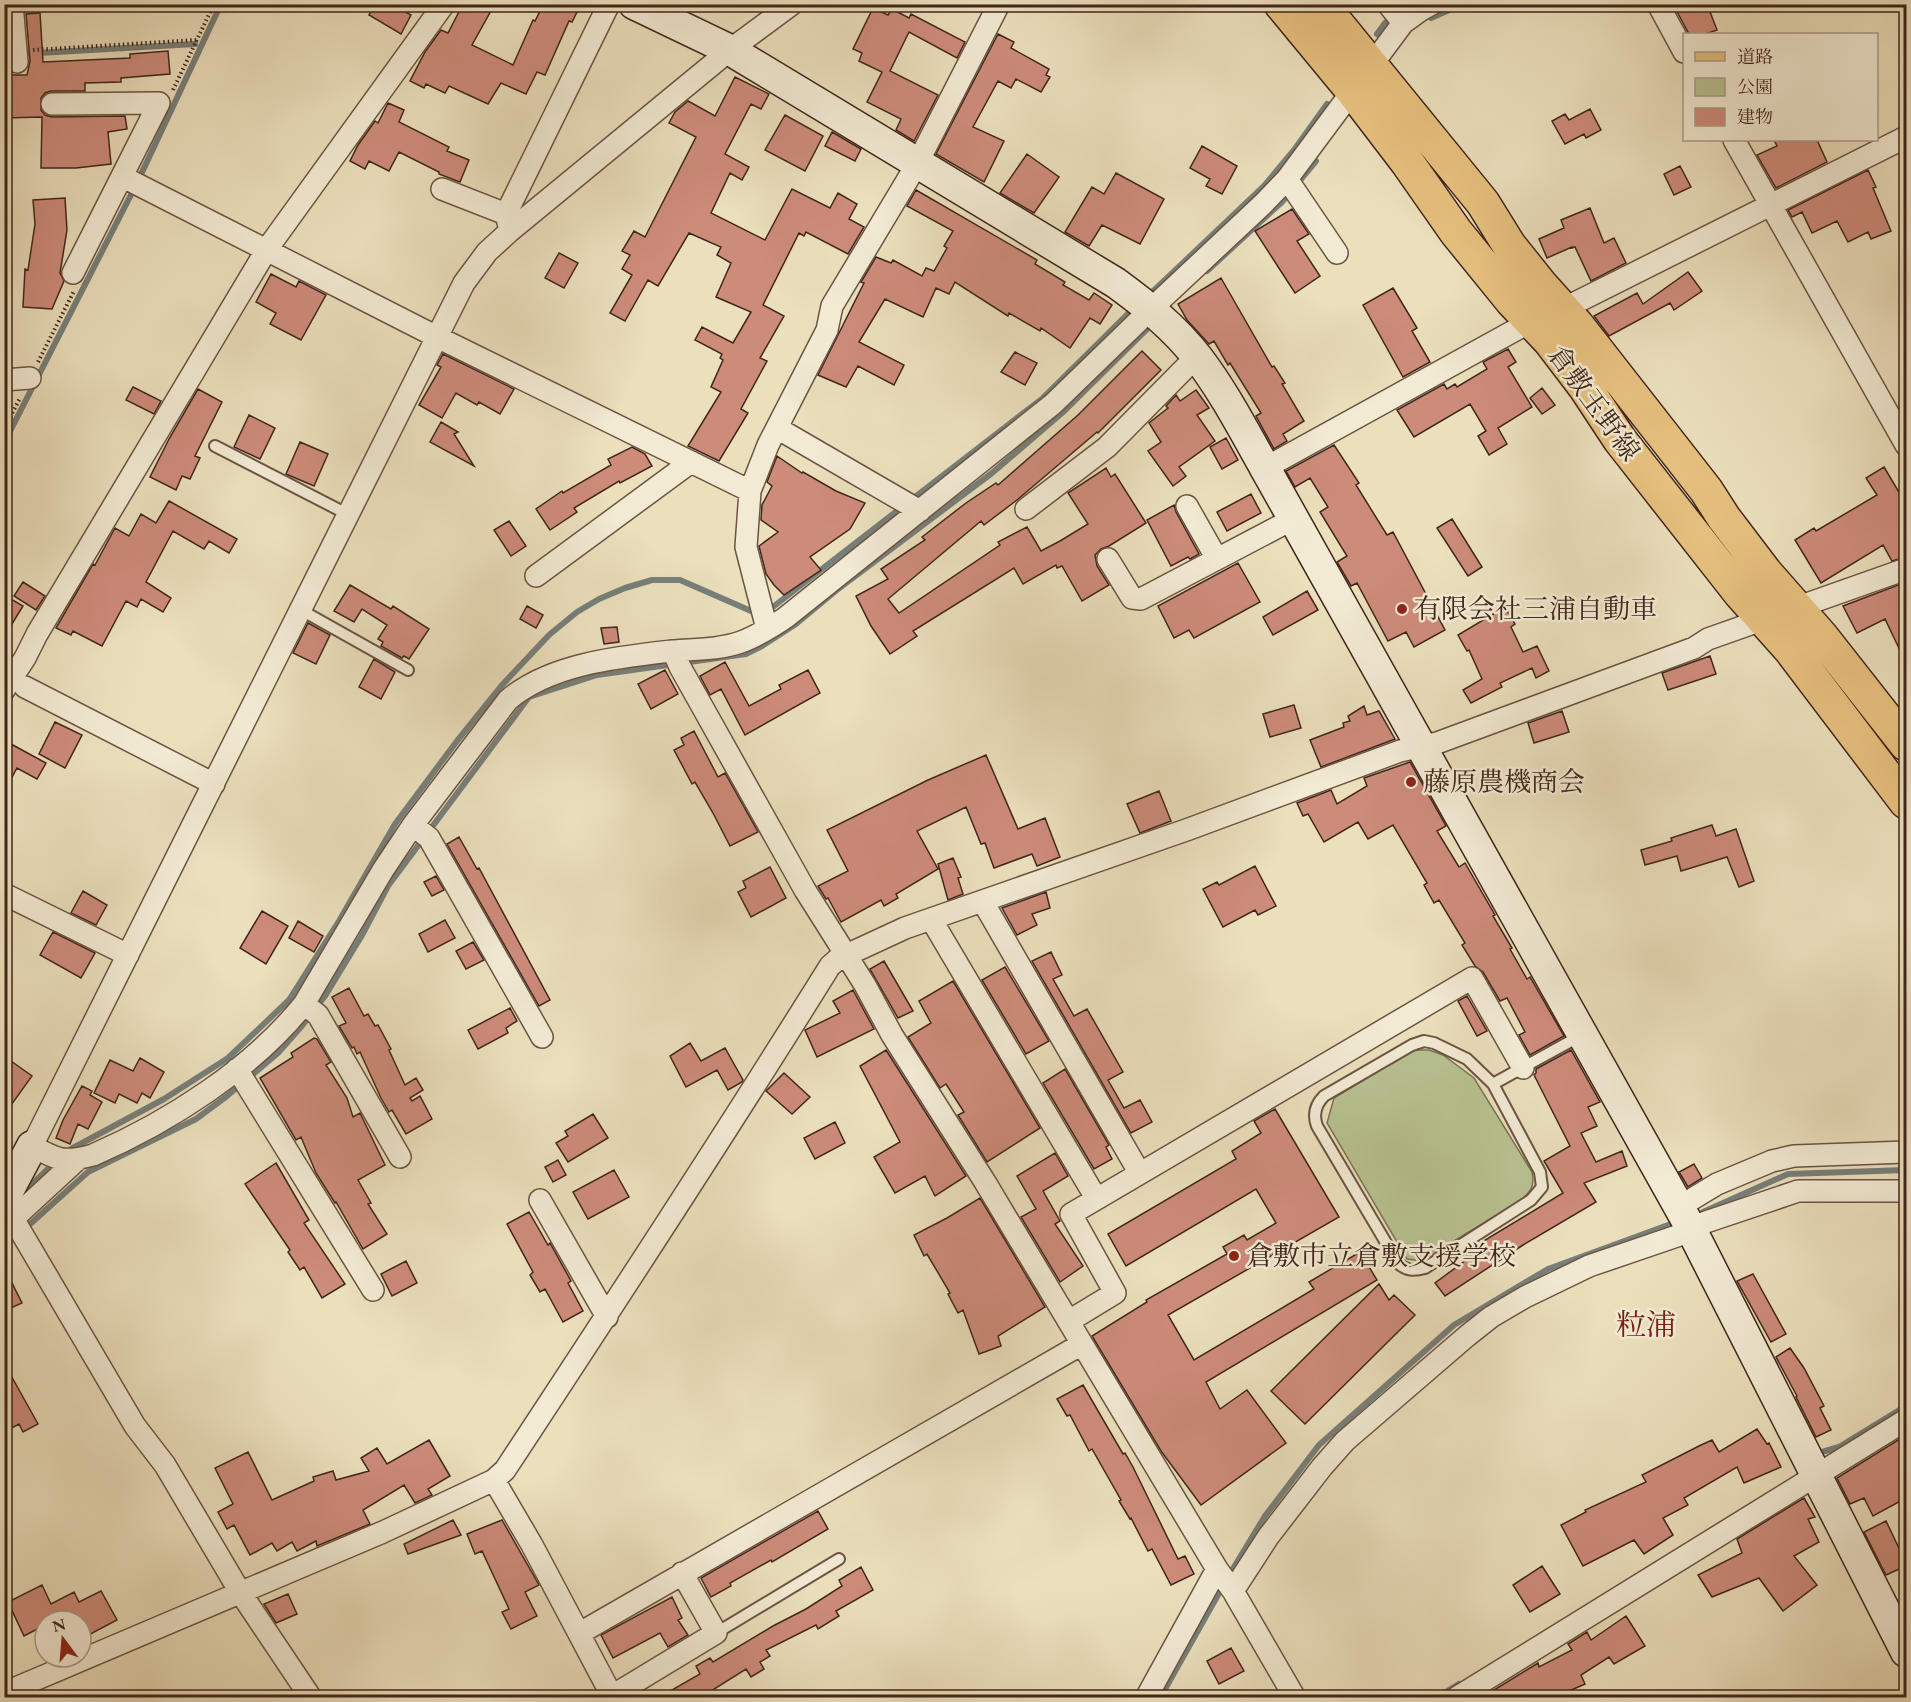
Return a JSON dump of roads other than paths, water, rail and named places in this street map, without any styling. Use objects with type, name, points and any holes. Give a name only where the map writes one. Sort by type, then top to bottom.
[{"type":"main road","name":"倉敷玉野線","points":[[1281,4],[1361,77],[1483,203],[1509,245],[1577,325],[1706,490],[1765,573],[1797,607],[1906,744]]},
{"type":"main road","name":"倉敷玉野線","points":[[1320,4],[1407,162],[1456,232],[1512,301],[1550,341],[1585,387],[1620,440],[1740,593],[1790,649],[1906,802]]},
{"type":"street","points":[[12,4],[16,56]]},
{"type":"street","points":[[214,784],[15,688],[25,658],[37,634],[271,251],[444,4]]},
{"type":"street","points":[[8,1207],[32,1146],[464,284],[508,223],[609,4]]},
{"type":"street","points":[[634,4],[730,50],[1116,283],[1143,303],[1197,356],[1226,400],[1265,468],[1685,1218],[1906,1652]]},
{"type":"street","points":[[508,223],[792,4]]},
{"type":"street","points":[[764,617],[746,547],[750,491],[768,445],[827,330],[832,306],[917,164],[999,4]]},
{"type":"street","points":[[764,617],[785,618],[912,506],[1053,404],[1143,303],[1263,204],[1292,186],[1361,77],[1395,14],[1421,10],[1432,4]]},
{"type":"street","points":[[1658,4],[1683,50]]},
{"type":"street","points":[[52,104],[159,103],[73,273]]},
{"type":"street","points":[[1265,468],[1532,322],[1906,137]]},
{"type":"street","points":[[1735,141],[1906,445]]},
{"type":"street","points":[[123,177],[438,337],[750,491]]},
{"type":"street","points":[[1292,186],[1337,254]]},
{"type":"street","points":[[442,189],[508,223]]},
{"type":"street","points":[[1026,509],[1107,447],[1197,356]]},
{"type":"street","points":[[4,380],[30,378]]},
{"type":"street","points":[[777,428],[912,506]]},
{"type":"street","points":[[536,576],[691,462]]},
{"type":"street","points":[[1187,506],[1217,559]]},
{"type":"street","points":[[1108,559],[1132,598],[1141,598],[1293,519]]},
{"type":"street","points":[[4,1693],[496,1484],[607,1317],[754,1089],[830,966],[846,956],[905,928],[1400,751],[1422,746],[1528,710],[1694,648],[1708,639],[1906,569]]},
{"type":"street","points":[[8,1207],[78,1159],[107,1149],[242,1078],[263,1048],[289,1022],[311,1010],[383,870],[421,832],[508,700],[520,689],[553,673],[572,668],[622,658],[676,659],[742,642],[764,617]]},
{"type":"street","points":[[676,659],[805,890],[866,985],[892,1035],[985,1182],[1295,1698]]},
{"type":"street","points":[[421,832],[542,1037]]},
{"type":"street","points":[[4,894],[128,955]]},
{"type":"street","points":[[982,902],[1139,1173]]},
{"type":"street","points":[[931,919],[1096,1198]]},
{"type":"street","points":[[1069,1321],[1115,1293],[1071,1214],[1472,978],[1524,1068]]},
{"type":"street","points":[[311,1010],[400,1157]]},
{"type":"street","points":[[242,1078],[373,1290]]},
{"type":"street","points":[[32,1146],[55,1159],[78,1159]]},
{"type":"street","points":[[1146,1698],[1225,1580],[1268,1537],[1345,1441],[1491,1317],[1556,1281],[1623,1253],[1685,1218],[1717,1184],[1772,1161],[1794,1156],[1906,1152]]},
{"type":"street","points":[[1685,1218],[1703,1223],[1798,1191],[1906,1191]]},
{"type":"street","points":[[540,1200],[607,1317]]},
{"type":"street","points":[[8,1207],[135,1426],[165,1464],[240,1592],[312,1698]]},
{"type":"street","points":[[580,1633],[1082,1344]]},
{"type":"street","points":[[1456,1698],[1906,1420]]},
{"type":"street","points":[[496,1484],[580,1633],[613,1697],[716,1633],[682,1573]]},
{"type":"lane","points":[[215,446],[349,515]]},
{"type":"lane","points":[[301,610],[408,670]]},
{"type":"lane","points":[[1493,1084],[1583,1035]]},
{"type":"lane","points":[[1424,1041],[1434,1043],[1467,1059],[1493,1084],[1540,1172],[1542,1186],[1532,1200],[1425,1268],[1417,1270],[1403,1268],[1317,1126],[1314,1118],[1319,1101],[1412,1045],[1424,1041]]},
{"type":"lane","points":[[716,1633],[839,1559]]},
{"type":"waterway","points":[[4,443],[137,183],[221,4]]},
{"type":"waterway","points":[[1377,34],[1385,23],[1408,4]]},
{"type":"waterway","points":[[1431,18],[1463,4]]},
{"type":"waterway","points":[[4,55],[195,44]]},
{"type":"waterway","points":[[1148,296],[1264,186],[1294,150],[1327,104]]},
{"type":"waterway","points":[[1207,271],[1282,202],[1316,161]]},
{"type":"waterway","points":[[71,1149],[164,1099],[228,1058],[289,1000],[339,921],[395,824],[503,684],[549,635],[577,612],[599,599],[652,580],[680,580],[751,611],[769,610],[1043,398],[1136,306]]},
{"type":"waterway","points":[[29,1225],[88,1172],[196,1119],[278,1053],[325,996],[361,937],[388,886],[529,697],[597,675],[746,654],[762,646],[796,624],[838,589],[992,473],[1062,413],[1148,328]]},
{"type":"waterway","points":[[4,706],[12,693]]},
{"type":"waterway","points":[[21,1195],[51,1166]]},
{"type":"waterway","points":[[1703,1212],[1788,1174],[1906,1170]]},
{"type":"waterway","points":[[1228,1577],[1265,1516],[1319,1445],[1454,1325],[1548,1269],[1679,1221]]},
{"type":"waterway","points":[[1822,1452],[1839,1447],[1906,1406]]},
{"type":"waterway","points":[[1160,1698],[1223,1586]]},
{"type":"waterway","points":[[1436,1698],[1459,1684]]},
{"type":"place","name":"有限会社三浦自動車","points":[[1402,609]]},
{"type":"place","name":"藤原農機商会","points":[[1411,782]]},
{"type":"place","name":"倉敷市立倉敷支援学校","points":[[1234,1256]]},
{"type":"district","name":"粒浦","points":[[1646,1325]]}]
